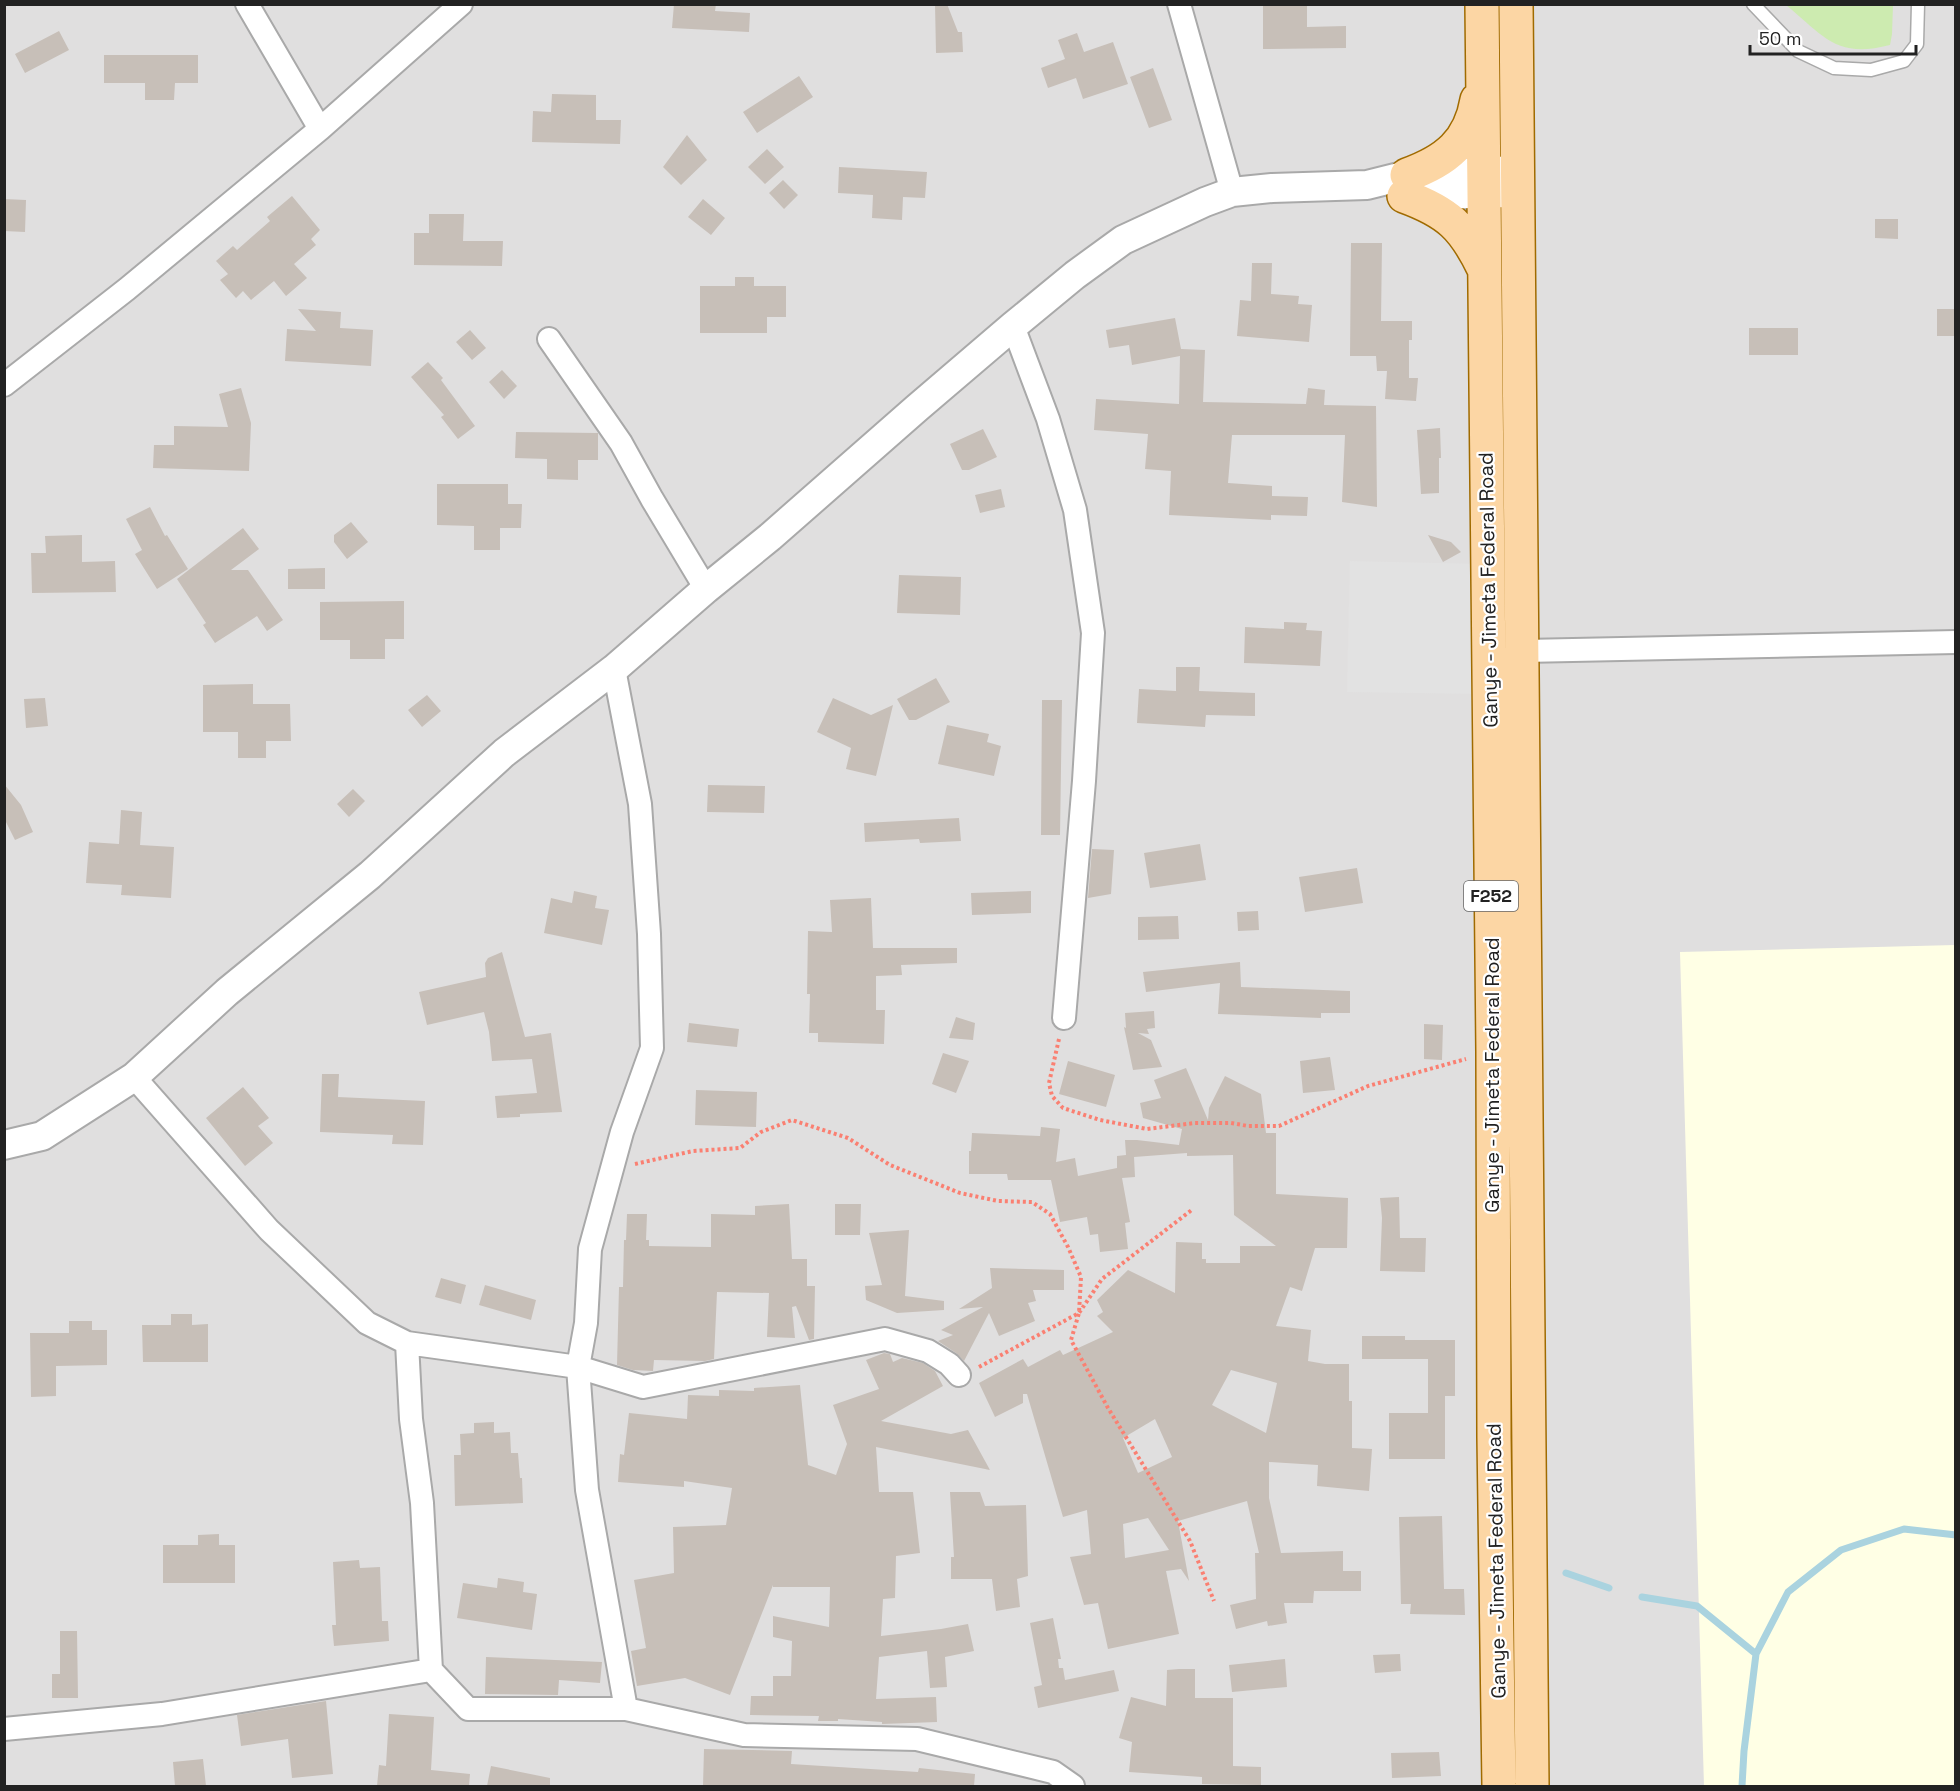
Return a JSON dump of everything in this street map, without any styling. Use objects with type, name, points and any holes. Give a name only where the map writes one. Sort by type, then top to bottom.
[{"type":"main road","name":"Ganye - Jimeta Federal Road","points":[[1482,4],[1499,1786]]},
{"type":"main road","name":"Ganye - Jimeta Federal Road","points":[[1516,4],[1532,1786]]},
{"type":"main road","points":[[1483,66],[1474,118],[1463,138],[1453,150],[1424,169],[1406,186],[1420,202],[1448,218],[1465,234],[1485,273]]},
{"type":"main road","points":[[1491,903],[1524,903]]},
{"type":"street","points":[[247,4],[320,129]]},
{"type":"street","points":[[4,386],[128,289],[320,129],[460,4]]},
{"type":"street","points":[[1179,4],[1232,192]]},
{"type":"street","points":[[4,1145],[42,1136],[134,1077],[227,992],[370,874],[504,753],[614,669],[1013,326],[1122,240],[1170,217],[1232,192],[1272,188],[1406,186],[1517,181]]},
{"type":"street","points":[[1013,326],[1048,419],[1075,510],[1093,633],[1084,781],[1064,1018]]},
{"type":"street","points":[[549,339],[621,443],[706,589]]},
{"type":"street","points":[[1522,651],[1956,642]]},
{"type":"street","points":[[614,669],[640,804],[649,934],[652,1048],[611,1169],[590,1249],[586,1323],[578,1367],[587,1490],[626,1709]]},
{"type":"street","points":[[134,1077],[269,1230],[367,1323],[407,1343],[578,1367],[643,1387],[885,1339],[928,1351],[949,1364],[959,1375]]},
{"type":"street","points":[[407,1343],[411,1419],[422,1503],[431,1670],[468,1709],[626,1709],[744,1735],[917,1740],[1073,1786]]},
{"type":"street","points":[[4,1729],[162,1714],[431,1670]]},
{"type":"lane","points":[[1753,4],[1798,51],[1834,68],[1871,70],[1904,61],[1917,44],[1918,4]]},
{"type":"path","points":[[1064,1018],[1049,1083],[1052,1096],[1063,1108],[1100,1120],[1147,1129],[1196,1123],[1279,1126],[1368,1086],[1416,1071],[1493,1052]]},
{"type":"path","points":[[611,1169],[693,1151],[740,1148],[761,1132],[792,1120],[848,1138],[890,1165],[960,1193],[998,1201],[1032,1202],[1050,1214],[1081,1276],[1079,1313],[1071,1340],[1108,1408],[1190,1541],[1214,1601]]},
{"type":"path","points":[[959,1375],[991,1361],[1031,1337],[1079,1313],[1102,1279],[1192,1209]]},
{"type":"shaded area","points":[[5,5],[1955,5],[1955,1786],[5,1786]]},
{"type":"shaded area","points":[[1350,561],[1485,564],[1482,694],[1347,692]]},
{"type":"shaded area","points":[[1955,945],[1955,1786],[1704,1786],[1680,952]]},
{"type":"green space","points":[[1786,5],[1893,5],[1890,45],[1872,49],[1843,47],[1821,35]]},
{"type":"building","points":[[674,4],[716,4],[715,11],[750,13],[749,32],[672,28]]},
{"type":"building","points":[[935,4],[947,4],[958,32],[962,32],[963,52],[936,53]]},
{"type":"building","points":[[1307,4],[1307,27],[1346,26],[1346,48],[1263,49],[1263,5]]},
{"type":"building","points":[[59,31],[69,50],[25,73],[15,54]]},
{"type":"building","points":[[1077,33],[1084,52],[1113,42],[1128,84],[1083,99],[1076,78],[1048,88],[1041,68],[1065,59],[1058,40]]},
{"type":"building","points":[[104,55],[198,55],[198,83],[175,83],[174,100],[145,100],[145,83],[104,83]]},
{"type":"building","points":[[1153,68],[1172,120],[1149,128],[1130,77]]},
{"type":"building","points":[[799,76],[813,97],[757,133],[743,112]]},
{"type":"building","points":[[552,94],[596,95],[596,120],[621,120],[620,144],[532,142],[533,111],[551,112]]},
{"type":"building","points":[[687,135],[707,160],[681,185],[663,167]]},
{"type":"building","points":[[767,149],[784,167],[765,184],[748,167]]},
{"type":"building","points":[[839,167],[927,172],[925,198],[903,197],[902,220],[872,218],[873,195],[838,193]]},
{"type":"building","points":[[783,180],[798,195],[784,209],[769,193]]},
{"type":"building","points":[[292,196],[320,230],[311,239],[316,245],[294,264],[307,278],[286,296],[274,281],[251,300],[243,291],[236,298],[220,280],[228,274],[216,261],[233,246],[237,250],[270,221],[267,217]]},
{"type":"building","points":[[4,199],[26,200],[25,232],[4,231]]},
{"type":"building","points":[[703,199],[725,218],[711,235],[688,217]]},
{"type":"building","points":[[429,214],[464,214],[463,241],[503,241],[502,266],[414,265],[414,233],[429,233]]},
{"type":"building","points":[[1875,219],[1898,219],[1898,239],[1875,238]]},
{"type":"building","points":[[1351,243],[1382,243],[1381,321],[1412,321],[1412,340],[1409,340],[1409,378],[1418,378],[1416,401],[1385,399],[1387,371],[1377,371],[1376,356],[1350,356]]},
{"type":"building","points":[[1252,263],[1272,263],[1271,294],[1299,296],[1298,304],[1312,305],[1309,342],[1237,336],[1240,300],[1251,301]]},
{"type":"building","points":[[735,277],[754,277],[754,286],[786,286],[786,317],[767,317],[767,333],[700,333],[700,286],[735,286]]},
{"type":"building","points":[[298,309],[341,312],[340,328],[373,330],[371,366],[285,361],[287,329],[316,331]]},
{"type":"building","points":[[1937,309],[1954,309],[1954,336],[1937,336]]},
{"type":"building","points":[[1175,318],[1181,349],[1205,350],[1203,402],[1306,404],[1308,388],[1325,390],[1324,405],[1376,406],[1377,507],[1342,502],[1345,435],[1232,435],[1228,483],[1272,486],[1272,496],[1308,497],[1307,516],[1271,515],[1271,520],[1169,515],[1171,471],[1145,469],[1148,434],[1094,430],[1096,399],[1179,404],[1180,356],[1132,365],[1129,345],[1109,348],[1106,330]]},
{"type":"building","points":[[1749,328],[1798,328],[1798,355],[1749,355]]},
{"type":"building","points":[[470,330],[486,348],[472,360],[456,342]]},
{"type":"building","points":[[428,362],[443,378],[441,380],[475,426],[458,439],[441,417],[444,415],[411,377]]},
{"type":"building","points":[[502,370],[517,386],[504,399],[489,382]]},
{"type":"building","points":[[241,388],[251,423],[249,471],[153,468],[154,445],[174,445],[174,426],[228,427],[219,394]]},
{"type":"building","points":[[1440,428],[1439,493],[1421,494],[1417,430]]},
{"type":"building","points":[[983,429],[997,457],[969,470],[962,470],[950,444]]},
{"type":"building","points":[[516,432],[598,433],[598,460],[578,460],[578,480],[547,479],[547,459],[515,458]]},
{"type":"building","points":[[437,484],[508,484],[508,504],[522,504],[521,528],[500,528],[500,550],[474,550],[474,526],[437,525]]},
{"type":"building","points":[[1001,489],[1005,507],[980,513],[975,495]]},
{"type":"building","points":[[150,507],[165,536],[167,535],[188,569],[157,589],[135,554],[142,550],[126,519]]},
{"type":"building","points":[[351,522],[368,542],[347,559],[334,542],[334,535]]},
{"type":"building","points":[[243,528],[259,549],[231,570],[248,570],[283,620],[267,631],[257,616],[215,643],[203,625],[206,623],[177,579]]},
{"type":"building","points":[[82,535],[82,562],[115,561],[116,592],[32,593],[31,553],[46,553],[45,536]]},
{"type":"building","points":[[1428,535],[1451,542],[1461,552],[1443,562]]},
{"type":"building","points":[[325,568],[325,589],[288,589],[288,569]]},
{"type":"building","points":[[899,575],[961,577],[960,615],[897,613]]},
{"type":"building","points":[[404,601],[404,639],[385,639],[385,659],[350,659],[350,640],[320,640],[320,602]]},
{"type":"building","points":[[1284,622],[1307,623],[1306,630],[1322,631],[1320,666],[1244,663],[1245,627],[1284,629]]},
{"type":"building","points":[[1176,667],[1200,667],[1199,691],[1255,693],[1255,716],[1206,715],[1205,727],[1137,723],[1139,689],[1176,691]]},
{"type":"building","points":[[936,678],[950,702],[916,720],[909,720],[897,699]]},
{"type":"building","points":[[253,684],[253,704],[290,704],[291,741],[266,741],[266,758],[238,758],[238,732],[203,732],[203,685]]},
{"type":"building","points":[[427,695],[441,711],[422,727],[408,710]]},
{"type":"building","points":[[45,698],[48,726],[26,728],[24,699]]},
{"type":"building","points":[[833,698],[871,715],[893,705],[876,776],[846,769],[851,748],[817,732]]},
{"type":"building","points":[[1042,700],[1062,700],[1060,835],[1041,835]]},
{"type":"building","points":[[947,725],[989,734],[987,742],[1001,746],[994,776],[938,764]]},
{"type":"building","points":[[4,784],[21,805],[33,832],[15,840],[4,818]]},
{"type":"building","points":[[708,785],[765,786],[764,813],[707,812]]},
{"type":"building","points":[[353,789],[365,801],[349,817],[337,804]]},
{"type":"building","points":[[121,810],[142,812],[140,845],[174,847],[171,898],[121,895],[122,885],[86,883],[89,842],[119,844]]},
{"type":"building","points":[[959,818],[961,841],[920,843],[919,839],[865,842],[864,823]]},
{"type":"building","points":[[1200,844],[1206,880],[1150,888],[1144,853]]},
{"type":"building","points":[[1092,849],[1114,850],[1111,894],[1088,898]]},
{"type":"building","points":[[1357,868],[1363,903],[1305,912],[1299,877]]},
{"type":"building","points":[[574,891],[597,896],[595,908],[609,910],[602,945],[544,933],[551,898],[572,903]]},
{"type":"building","points":[[1031,891],[1031,913],[972,915],[971,893]]},
{"type":"building","points":[[871,898],[873,948],[957,948],[957,963],[901,965],[902,975],[876,976],[876,1010],[885,1010],[884,1044],[818,1042],[818,1033],[809,1033],[808,931],[832,932],[830,900]]},
{"type":"building","points":[[1258,911],[1259,930],[1238,931],[1237,912]]},
{"type":"building","points":[[1178,916],[1179,939],[1138,940],[1138,917]]},
{"type":"building","points":[[502,952],[525,1037],[551,1033],[562,1112],[520,1114],[520,1117],[497,1118],[495,1096],[537,1093],[532,1059],[492,1061],[484,1012],[427,1025],[419,992],[486,977],[485,963],[488,958]]},
{"type":"building","points":[[1240,962],[1241,987],[1350,991],[1350,1013],[1321,1013],[1321,1018],[1218,1014],[1220,983],[1146,992],[1143,972]]},
{"type":"building","points":[[1154,1011],[1155,1028],[1147,1029],[1149,1034],[1138,1033],[1151,1040],[1162,1067],[1133,1070],[1124,1027],[1126,1028],[1125,1013]]},
{"type":"building","points":[[956,1017],[975,1023],[973,1040],[949,1038]]},
{"type":"building","points":[[689,1023],[739,1029],[737,1047],[687,1042]]},
{"type":"building","points":[[1424,1024],[1443,1025],[1442,1060],[1424,1059]]},
{"type":"building","points":[[943,1053],[969,1061],[956,1093],[932,1084]]},
{"type":"building","points":[[1330,1057],[1335,1090],[1303,1093],[1300,1061]]},
{"type":"building","points":[[1068,1061],[1115,1075],[1106,1107],[1059,1094]]},
{"type":"building","points":[[1186,1068],[1208,1120],[1209,1108],[1225,1076],[1261,1094],[1266,1133],[1276,1133],[1276,1194],[1348,1198],[1347,1248],[1315,1248],[1302,1291],[1290,1287],[1276,1326],[1311,1330],[1308,1361],[1349,1364],[1352,1448],[1372,1449],[1369,1491],[1317,1486],[1318,1465],[1269,1462],[1269,1498],[1281,1553],[1343,1551],[1343,1571],[1361,1571],[1361,1591],[1314,1591],[1313,1603],[1284,1603],[1287,1623],[1268,1626],[1267,1621],[1236,1629],[1230,1605],[1256,1599],[1255,1553],[1259,1553],[1247,1501],[1178,1521],[1189,1581],[1181,1569],[1166,1571],[1179,1634],[1108,1649],[1098,1603],[1084,1605],[1070,1557],[1091,1554],[1087,1510],[1063,1517],[1027,1394],[1023,1394],[1023,1403],[995,1417],[979,1383],[1023,1359],[1028,1367],[1060,1350],[1063,1355],[1113,1332],[1097,1316],[1103,1312],[1097,1300],[1128,1270],[1175,1293],[1176,1242],[1202,1243],[1202,1259],[1206,1259],[1206,1263],[1240,1263],[1240,1246],[1276,1246],[1234,1215],[1233,1155],[1187,1156],[1187,1153],[1134,1157],[1135,1177],[1122,1178],[1130,1222],[1125,1223],[1128,1249],[1100,1252],[1098,1234],[1090,1235],[1087,1217],[1060,1222],[1051,1180],[1008,1180],[1007,1174],[969,1174],[969,1151],[971,1151],[972,1133],[1040,1136],[1041,1127],[1060,1129],[1056,1162],[1075,1158],[1078,1176],[1117,1168],[1117,1156],[1126,1155],[1125,1140],[1179,1145],[1182,1129],[1143,1118],[1140,1103],[1161,1098],[1154,1080]],"holes":[[[1231,1370],[1277,1383],[1266,1433],[1212,1405]],[[1155,1419],[1172,1457],[1138,1473],[1123,1438]],[[1148,1518],[1169,1550],[1125,1558],[1123,1524]]]},
{"type":"building","points":[[322,1074],[339,1074],[338,1097],[425,1101],[423,1145],[392,1144],[393,1135],[320,1132]]},
{"type":"building","points":[[243,1087],[269,1118],[258,1126],[273,1143],[245,1166],[206,1118]]},
{"type":"building","points":[[696,1090],[757,1092],[756,1127],[695,1125]]},
{"type":"building","points":[[1399,1197],[1400,1238],[1426,1238],[1425,1272],[1380,1271],[1382,1218],[1380,1198]]},
{"type":"building","points":[[789,1204],[792,1259],[807,1259],[807,1286],[815,1286],[814,1339],[809,1340],[796,1306],[792,1307],[795,1338],[767,1337],[769,1293],[717,1292],[714,1359],[705,1361],[654,1360],[653,1371],[633,1370],[617,1365],[619,1287],[623,1287],[627,1214],[647,1214],[646,1240],[649,1240],[649,1246],[711,1247],[711,1214],[755,1215],[755,1206]]},
{"type":"building","points":[[835,1204],[861,1204],[860,1235],[835,1235]]},
{"type":"building","points":[[909,1230],[905,1296],[944,1301],[944,1310],[897,1313],[866,1300],[865,1286],[882,1285],[869,1233]]},
{"type":"building","points":[[990,1268],[1064,1270],[1064,1290],[1033,1290],[1036,1301],[1028,1303],[1035,1321],[999,1336],[989,1313],[964,1361],[938,1341],[953,1335],[941,1330],[983,1307],[959,1309],[992,1288]]},
{"type":"building","points":[[441,1278],[466,1285],[461,1304],[435,1297]]},
{"type":"building","points":[[485,1285],[536,1300],[531,1320],[479,1305]]},
{"type":"building","points":[[171,1314],[192,1314],[192,1325],[208,1324],[208,1362],[143,1362],[142,1325],[171,1325]]},
{"type":"building","points":[[69,1321],[92,1321],[92,1330],[107,1330],[107,1365],[56,1366],[56,1396],[31,1397],[30,1333],[69,1333]]},
{"type":"building","points":[[1362,1336],[1405,1336],[1405,1340],[1455,1340],[1455,1396],[1445,1396],[1445,1459],[1389,1459],[1389,1413],[1428,1413],[1428,1359],[1362,1359]]},
{"type":"building","points":[[884,1353],[890,1354],[893,1362],[902,1358],[923,1363],[935,1371],[943,1386],[881,1421],[951,1434],[968,1430],[990,1470],[876,1447],[879,1492],[913,1492],[920,1553],[896,1556],[895,1598],[883,1599],[881,1636],[968,1624],[974,1651],[945,1657],[947,1687],[930,1688],[927,1651],[879,1657],[876,1699],[936,1697],[937,1722],[882,1724],[882,1722],[838,1719],[838,1721],[818,1721],[819,1716],[750,1715],[751,1696],[773,1696],[773,1676],[791,1676],[792,1641],[773,1637],[773,1616],[829,1627],[830,1587],[773,1587],[773,1585],[730,1695],[685,1678],[637,1686],[631,1651],[646,1648],[634,1580],[674,1573],[673,1527],[726,1525],[732,1488],[684,1481],[684,1487],[618,1482],[620,1454],[624,1455],[629,1413],[687,1419],[688,1395],[719,1396],[719,1390],[754,1391],[754,1388],[800,1385],[808,1465],[836,1475],[847,1444],[833,1405],[879,1389],[866,1360]]},
{"type":"building","points":[[494,1422],[494,1433],[510,1432],[511,1453],[518,1453],[523,1503],[455,1506],[454,1455],[461,1455],[460,1434],[474,1433],[474,1423]]},
{"type":"building","points":[[950,1492],[980,1492],[985,1506],[1026,1505],[1028,1576],[1017,1579],[1020,1607],[996,1611],[992,1579],[951,1579],[951,1557],[954,1557]]},
{"type":"building","points":[[1442,1516],[1444,1589],[1464,1589],[1465,1615],[1410,1614],[1411,1604],[1401,1604],[1399,1517]]},
{"type":"building","points":[[219,1534],[219,1545],[235,1545],[235,1583],[163,1583],[163,1545],[198,1545],[198,1535]]},
{"type":"building","points":[[359,1560],[360,1568],[380,1567],[382,1621],[388,1621],[389,1641],[334,1646],[332,1625],[336,1625],[333,1562]]},
{"type":"building","points":[[498,1578],[524,1582],[523,1592],[537,1594],[532,1630],[457,1618],[463,1583],[497,1588]]},
{"type":"building","points":[[1053,1618],[1061,1659],[1058,1659],[1059,1668],[1063,1668],[1065,1680],[1114,1670],[1119,1691],[1038,1708],[1034,1687],[1042,1685],[1030,1623]]},
{"type":"building","points":[[60,1631],[77,1631],[78,1698],[52,1698],[52,1674],[60,1674]]},
{"type":"building","points":[[1400,1654],[1401,1671],[1375,1673],[1373,1655]]},
{"type":"building","points":[[486,1657],[602,1662],[600,1683],[559,1680],[558,1695],[485,1694]]},
{"type":"building","points":[[1285,1659],[1287,1687],[1232,1692],[1229,1665]]},
{"type":"building","points":[[1195,1669],[1195,1698],[1233,1698],[1233,1766],[1261,1767],[1261,1785],[1202,1784],[1202,1777],[1129,1772],[1132,1742],[1119,1738],[1131,1697],[1166,1706],[1167,1670]]},
{"type":"building","points":[[326,1701],[333,1774],[292,1778],[288,1739],[241,1746],[237,1715]]},
{"type":"building","points":[[389,1714],[434,1717],[431,1770],[470,1774],[469,1786],[377,1786],[379,1765],[386,1766]]},
{"type":"building","points":[[704,1749],[792,1751],[791,1764],[918,1772],[919,1768],[975,1774],[974,1786],[703,1786]]},
{"type":"building","points":[[1439,1752],[1441,1776],[1392,1778],[1391,1753]]},
{"type":"building","points":[[203,1759],[206,1786],[175,1786],[173,1762]]},
{"type":"building","points":[[491,1766],[550,1778],[550,1786],[487,1786]]},
{"type":"waterway","points":[[1742,1786],[1756,1654],[1788,1592],[1841,1550],[1904,1529],[1956,1535]]},
{"type":"waterway","points":[[1566,1573],[1609,1588]]},
{"type":"waterway","points":[[1642,1597],[1697,1606],[1756,1654]]}]
